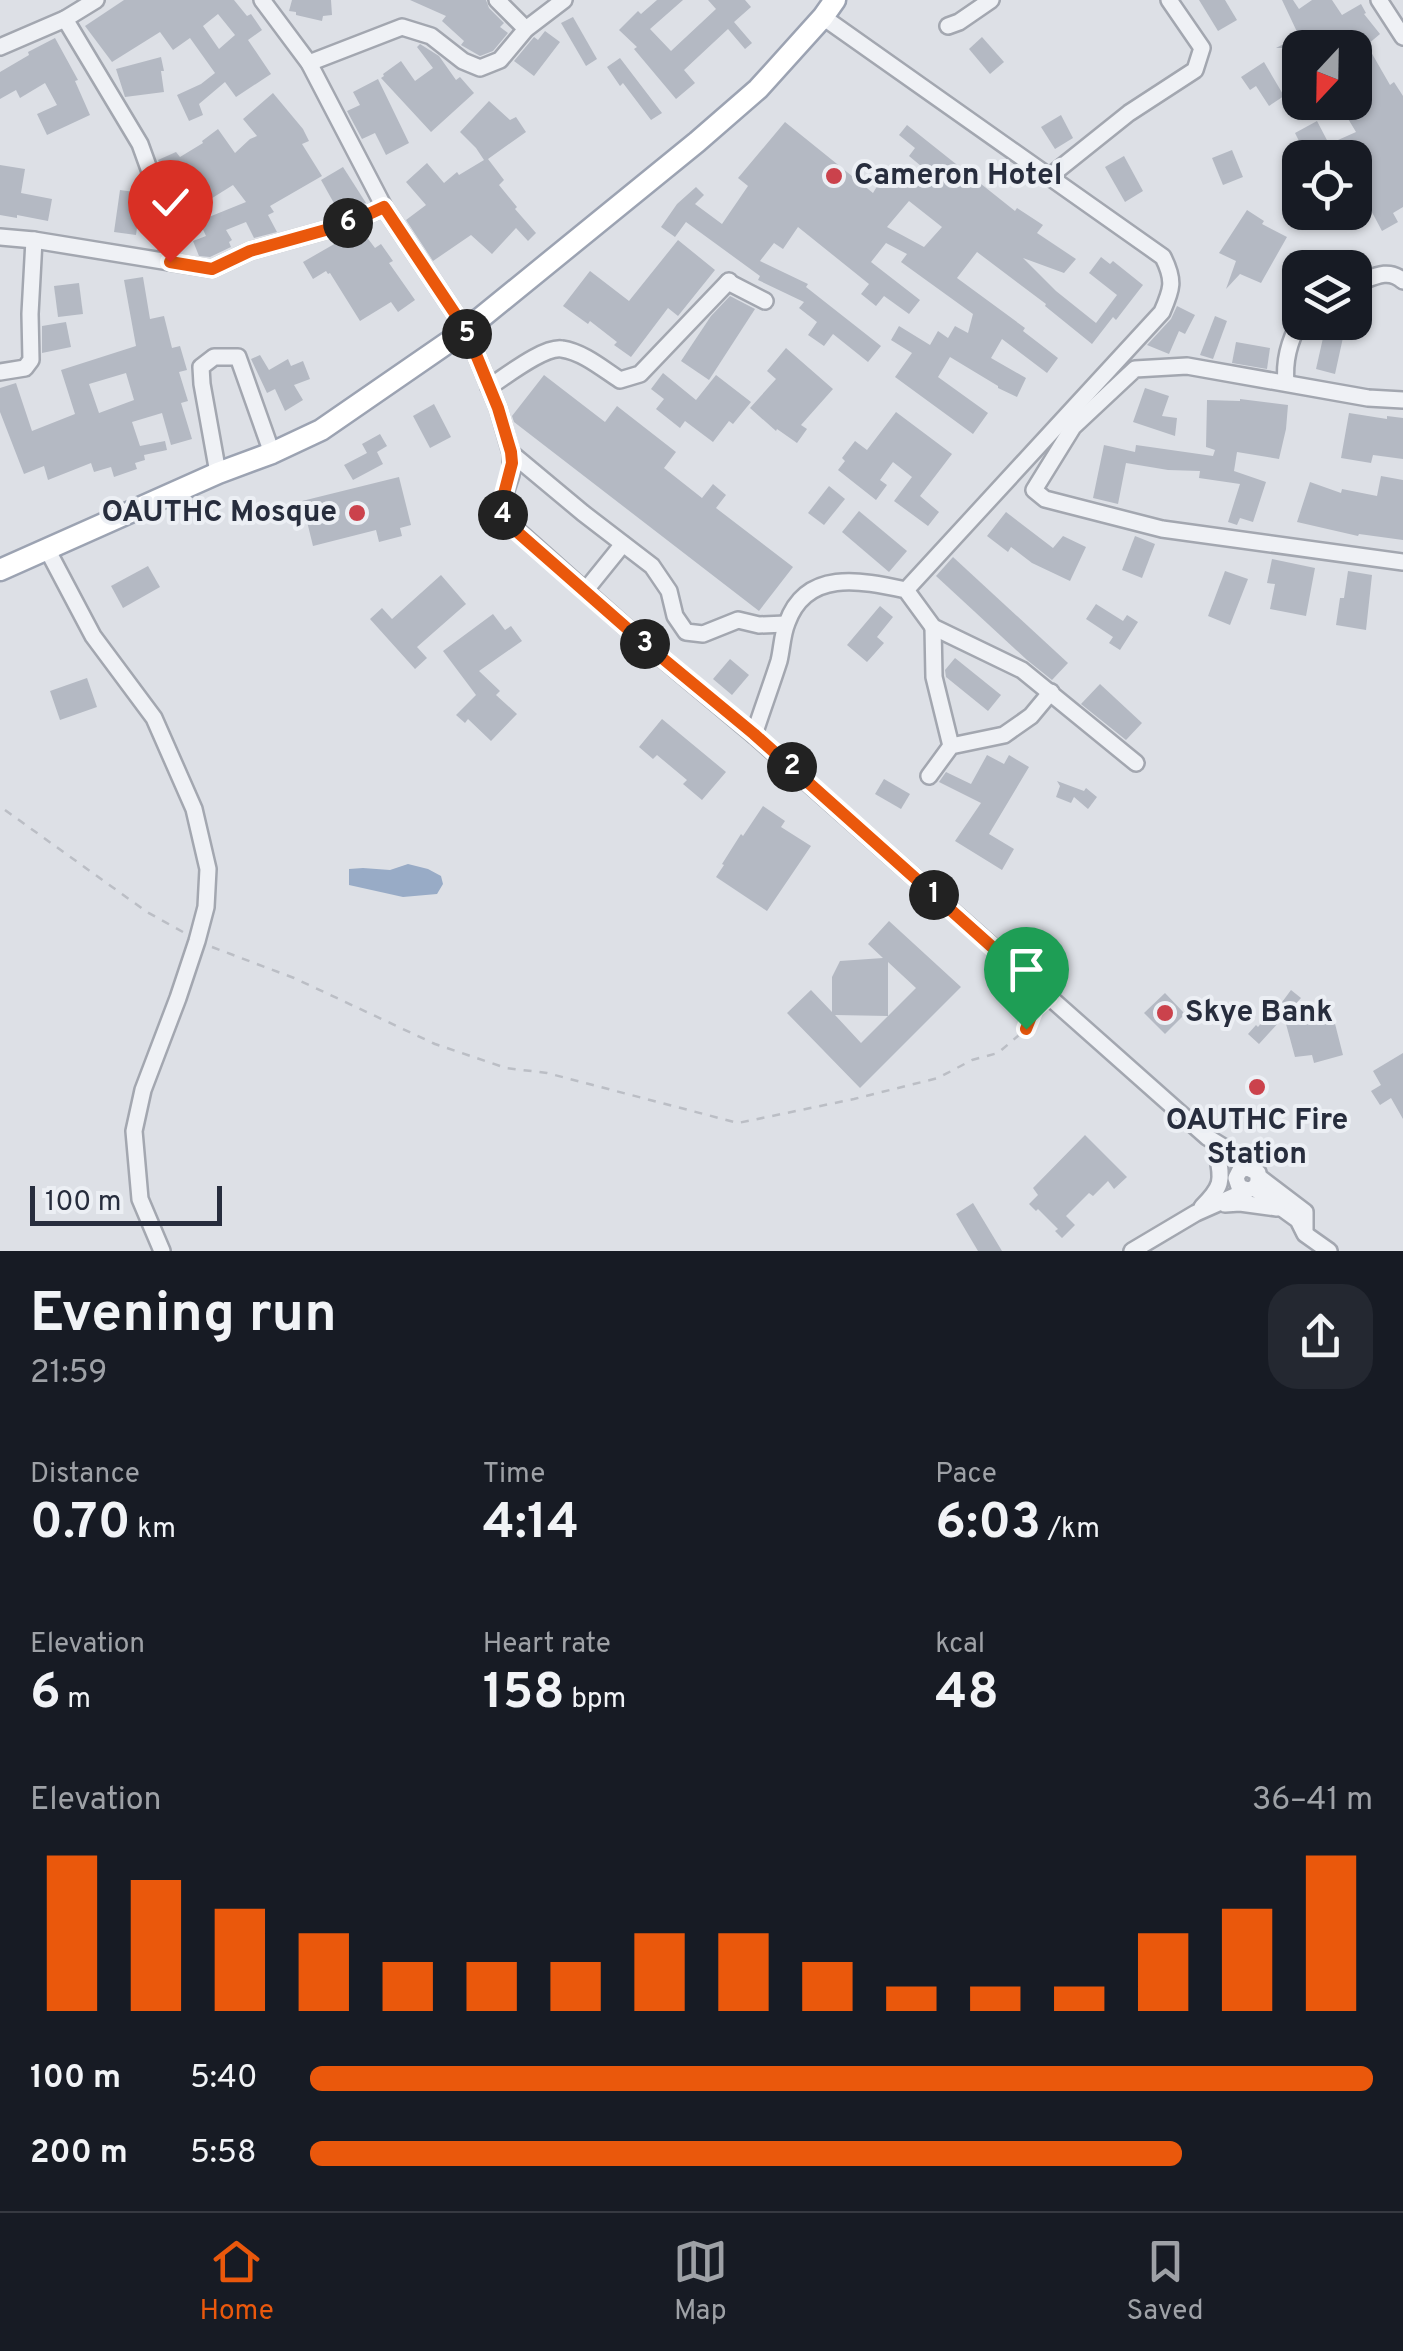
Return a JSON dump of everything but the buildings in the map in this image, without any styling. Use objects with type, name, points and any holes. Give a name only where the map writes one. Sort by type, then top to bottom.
[{"type":"main road","points":[[0,570],[320,430],[466,330],[698,142],[746,100],[829,8]]},
{"type":"street","points":[[0,47],[65,19],[96,0]]},
{"type":"street","points":[[262,0],[310,63],[384,207],[466,330],[511,452],[511,474],[501,502],[506,522],[754,734],[1207,1138],[1225,1148],[1249,1179],[1305,1212],[1305,1234]]},
{"type":"street","points":[[497,0],[526,29]]},
{"type":"street","points":[[310,63],[402,27],[431,36],[462,61],[480,68],[500,60],[526,29],[564,0]]},
{"type":"street","points":[[948,26],[991,0]]},
{"type":"street","points":[[1049,177],[1129,113],[1195,70],[1202,48],[1169,0]]},
{"type":"street","points":[[1379,0],[1403,37]]},
{"type":"street","points":[[829,8],[1049,177],[1162,258],[1171,273],[1172,290],[1162,312],[906,590]]},
{"type":"street","points":[[65,19],[140,144],[158,191],[170,262]]},
{"type":"street","points":[[0,237],[212,269],[250,251],[347,224],[384,207]]},
{"type":"street","points":[[0,372],[25,368],[31,360],[34,240]]},
{"type":"street","points":[[1372,278],[1388,272],[1403,281]]},
{"type":"street","points":[[490,387],[545,352],[559,348],[584,357],[620,380],[640,374],[728,282],[765,301]]},
{"type":"street","points":[[1286,383],[1290,340]]},
{"type":"street","points":[[218,473],[201,366],[214,357],[238,357],[272,453]]},
{"type":"street","points":[[1403,400],[1368,398],[1188,366],[1135,369],[1073,427],[1034,490],[1045,499],[1162,529],[1403,562]]},
{"type":"street","points":[[511,452],[652,566],[669,590],[675,616],[686,632],[703,634],[738,620],[759,625],[786,624]]},
{"type":"street","points":[[585,591],[623,544]]},
{"type":"street","points":[[47,549],[94,636],[154,718],[194,809],[208,870],[206,907],[198,941],[143,1090],[134,1130],[140,1198],[162,1251]]},
{"type":"street","points":[[754,734],[780,658],[786,624],[799,598],[817,585],[869,582],[906,590],[933,628],[1022,670],[1136,763]]},
{"type":"street","points":[[933,628],[934,676],[951,746]]},
{"type":"street","points":[[928,776],[951,746],[1004,735],[1031,716],[1052,692]]},
{"type":"street","points":[[1196,1213],[1219,1188],[1222,1176],[1217,1154],[1207,1138]]},
{"type":"street","points":[[1217,1154],[1298,1220],[1305,1234],[1329,1251]]},
{"type":"street","points":[[1132,1251],[1216,1205],[1249,1179]]},
{"type":"street","points":[[1216,1205],[1267,1205],[1282,1210]]},
{"type":"path","points":[[6,810],[148,912],[198,941],[294,978],[435,1044],[506,1068],[547,1073],[738,1124],[938,1078],[972,1060],[998,1053],[1026,1029],[1034,1009],[1048,997]]},
{"type":"water","points":[[408,864],[441,876],[443,884],[437,894],[403,897],[349,885],[349,869],[390,870]]},
{"type":"place","name":"Cameron Hotel","points":[[834,176]]},
{"type":"place","name":"OAUTHC Mosque","points":[[357,513]]},
{"type":"place","name":"Skye Bank","points":[[1165,1013]]},
{"type":"place","name":"OAUTHC Fire Station","points":[[1257,1087]]},
{"type":"route","points":[[170,262],[212,269],[250,251],[347,224],[384,207],[466,330],[498,408],[512,463],[500,509],[506,522],[754,734],[1048,997],[1034,1009],[1026,1029]]}]
